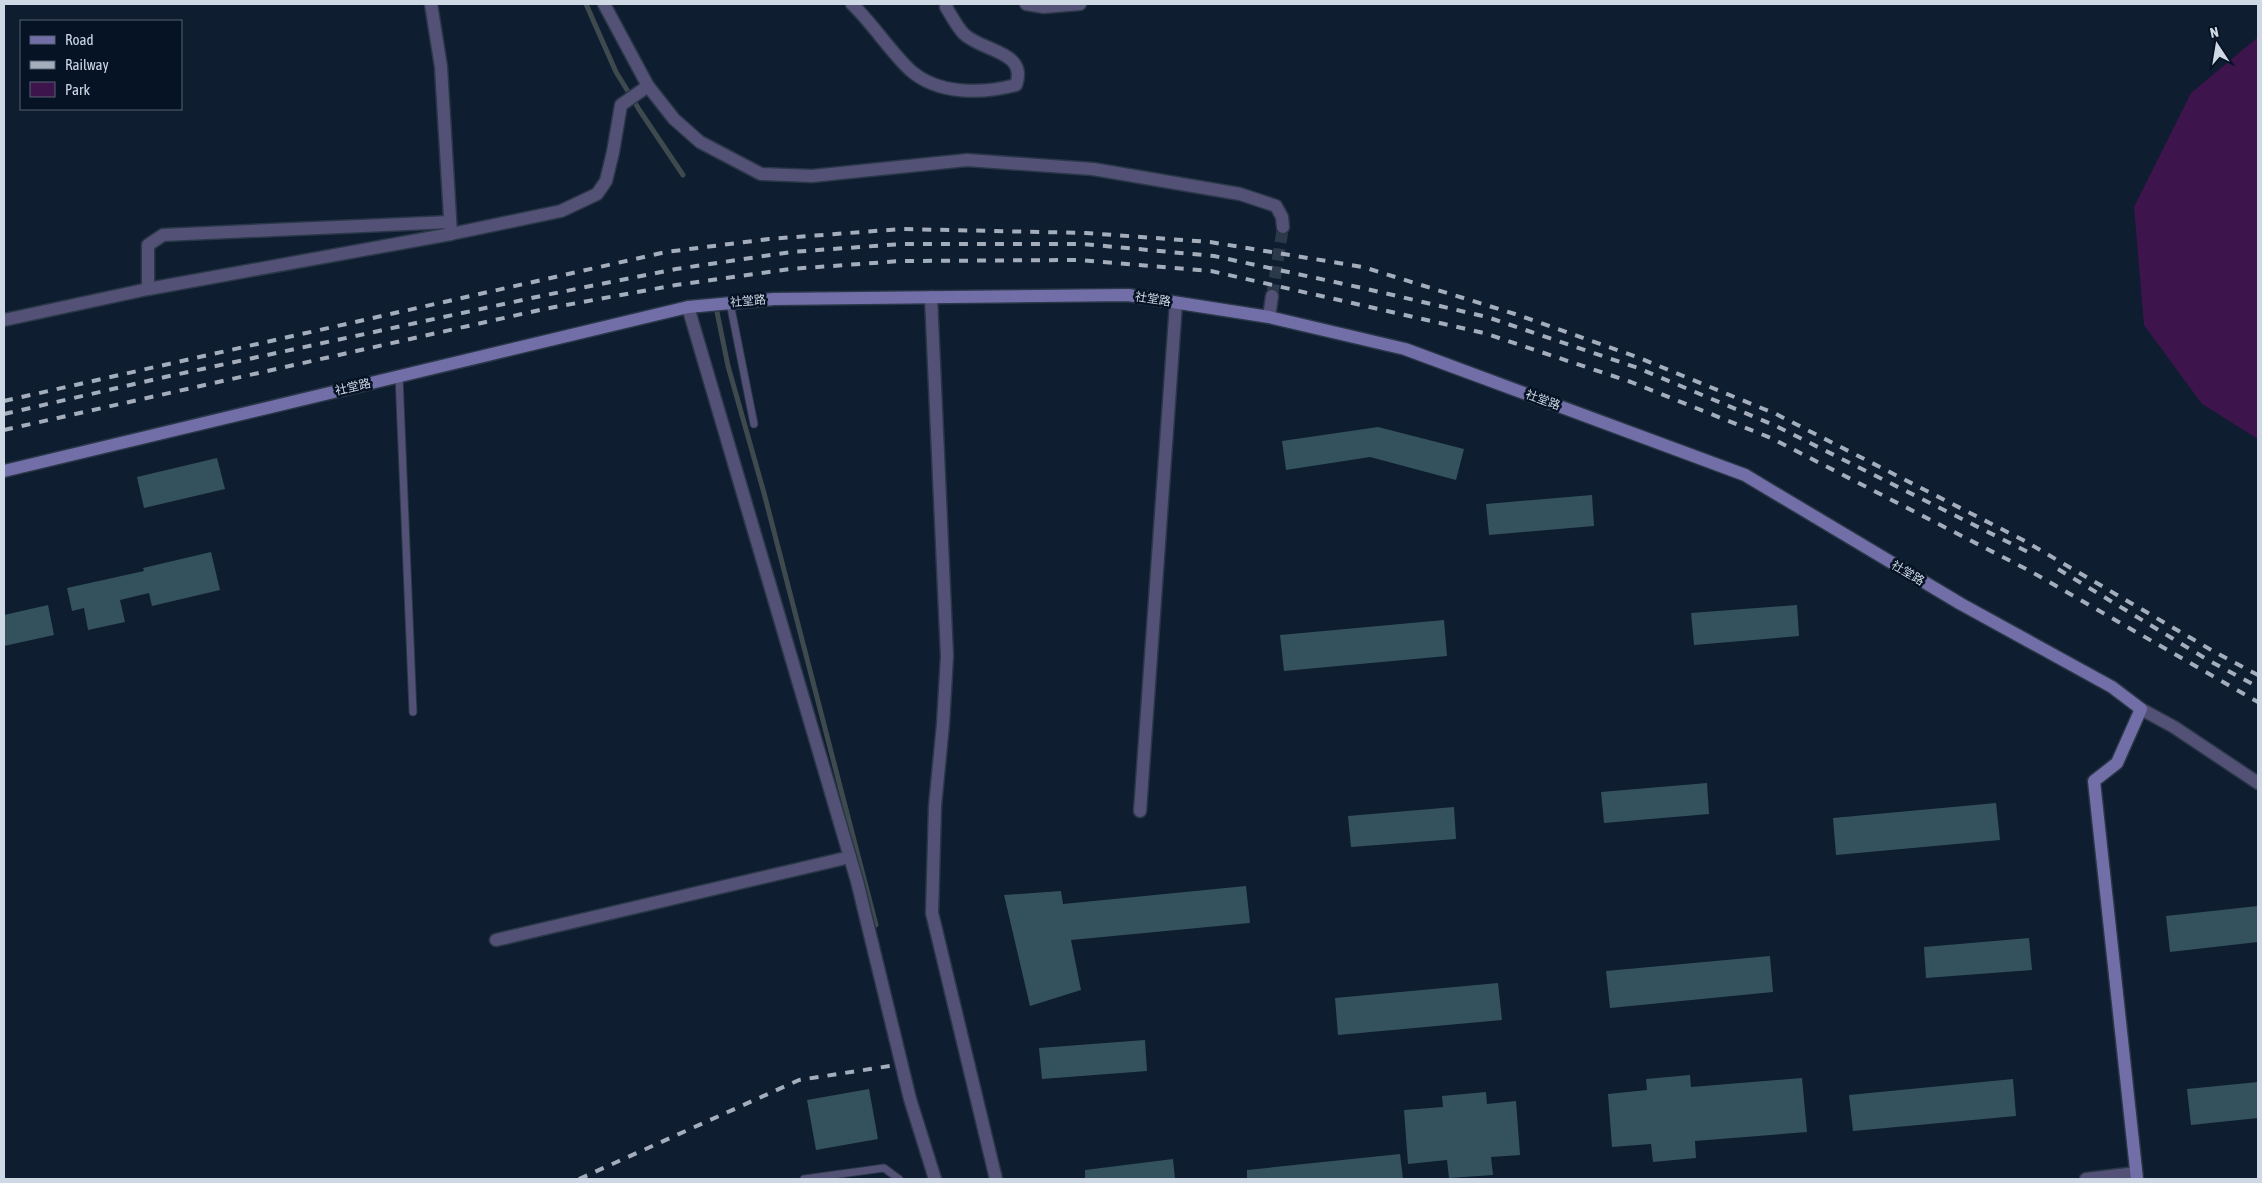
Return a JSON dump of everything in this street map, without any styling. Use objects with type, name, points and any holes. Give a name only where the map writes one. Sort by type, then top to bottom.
[{"type":"street","points":[[431,4],[441,66],[451,228]]},
{"type":"street","points":[[604,4],[645,88],[674,119],[700,142],[761,174],[812,176],[967,160],[1093,169],[1240,194],[1276,206],[1282,217],[1283,227]]},
{"type":"street","points":[[852,4],[864,15],[910,70],[936,86],[966,91],[997,90],[1016,85],[1020,75],[1018,65],[1010,58],[981,45],[963,33],[946,7],[947,4]]},
{"type":"street","points":[[1026,4],[1044,7],[1076,4]]},
{"type":"street","points":[[4,320],[451,228],[561,211],[597,194],[606,181],[621,105],[645,88]]},
{"type":"street","points":[[148,289],[148,245],[163,235],[451,228]]},
{"type":"street","name":"社堂路","points":[[4,470],[688,307],[774,299],[1128,295],[1269,317],[1405,349],[1745,475],[1961,604],[2112,687],[2141,709]]},
{"type":"street","points":[[1269,317],[1272,296]]},
{"type":"street","points":[[931,297],[947,656],[935,806],[932,913],[996,1179]]},
{"type":"street","points":[[1140,811],[1176,303]]},
{"type":"street","points":[[688,307],[850,857],[910,1098],[935,1179]]},
{"type":"street","points":[[2086,1179],[2136,1176],[2094,781],[2117,763],[2141,709],[2174,727],[2258,783]]},
{"type":"street","points":[[496,940],[850,857]]},
{"type":"lane","points":[[730,303],[754,424]]},
{"type":"lane","points":[[399,376],[413,712]]},
{"type":"lane","points":[[804,1179],[884,1168],[899,1179]]},
{"type":"green space","points":[[2258,37],[2258,439],[2202,404],[2144,325],[2134,207],[2191,93]]},
{"type":"building","points":[[1378,427],[1464,449],[1456,480],[1370,457],[1286,470],[1282,441]]},
{"type":"building","points":[[217,458],[225,489],[144,508],[137,477]]},
{"type":"building","points":[[1592,495],[1594,526],[1489,535],[1486,504]]},
{"type":"building","points":[[211,552],[220,590],[152,606],[149,593],[120,600],[125,622],[88,630],[84,608],[72,611],[67,588],[144,571],[143,568]]},
{"type":"building","points":[[48,605],[54,635],[4,646],[4,615]]},
{"type":"building","points":[[1797,605],[1799,636],[1694,645],[1691,613]]},
{"type":"building","points":[[1444,620],[1447,656],[1284,671],[1280,635]]},
{"type":"building","points":[[1707,783],[1709,814],[1604,823],[1601,792]]},
{"type":"building","points":[[1996,803],[2000,840],[1836,855],[1833,818]]},
{"type":"building","points":[[1454,807],[1456,839],[1351,847],[1348,816]]},
{"type":"building","points":[[1246,886],[1250,923],[1071,940],[1081,990],[1030,1006],[1004,895],[1061,891],[1063,904]]},
{"type":"building","points":[[2258,906],[2258,942],[2170,952],[2166,916]]},
{"type":"building","points":[[2029,938],[2032,970],[1926,978],[1924,947]]},
{"type":"building","points":[[1770,956],[1773,992],[1610,1008],[1606,971]]},
{"type":"building","points":[[1498,983],[1502,1020],[1338,1035],[1335,998]]},
{"type":"building","points":[[1145,1040],[1147,1071],[1042,1079],[1039,1048]]},
{"type":"building","points":[[1690,1075],[1691,1087],[1802,1078],[1807,1132],[1695,1141],[1696,1158],[1653,1162],[1651,1144],[1612,1147],[1608,1094],[1647,1090],[1646,1079]]},
{"type":"building","points":[[2013,1079],[2016,1116],[1853,1131],[1849,1095]]},
{"type":"building","points":[[2258,1082],[2258,1118],[2191,1125],[2187,1089]]},
{"type":"building","points":[[869,1089],[878,1139],[816,1150],[807,1100]]},
{"type":"building","points":[[1486,1092],[1487,1104],[1516,1101],[1520,1155],[1491,1157],[1493,1175],[1449,1178],[1447,1160],[1408,1164],[1404,1110],[1443,1107],[1442,1096]]},
{"type":"building","points":[[1400,1154],[1403,1179],[1247,1179],[1247,1170]]},
{"type":"building","points":[[1173,1159],[1175,1179],[1085,1179],[1085,1170]]},
{"type":"waterway","points":[[586,4],[616,72],[683,175]]},
{"type":"waterway","points":[[717,312],[728,366],[764,493],[876,925]]},
{"type":"tunnel","points":[[1272,296],[1283,227]]},
{"type":"railway","points":[[4,401],[666,252],[769,239],[902,229],[1086,233],[1210,242],[1363,267],[1515,314],[1637,357],[1776,414],[2023,540],[2213,651],[2258,675]]},
{"type":"railway","points":[[4,414],[165,377],[676,269],[791,252],[902,244],[1083,244],[1214,256],[1487,317],[1638,368],[1776,426],[2032,554]]},
{"type":"railway","points":[[4,430],[544,309],[676,285],[790,269],[901,261],[1080,260],[1211,271],[1484,333],[1631,382],[1771,438],[2030,571],[2258,702]]},
{"type":"railway","points":[[2058,569],[2208,660],[2258,687]]},
{"type":"railway","points":[[579,1179],[799,1080],[896,1065]]}]
